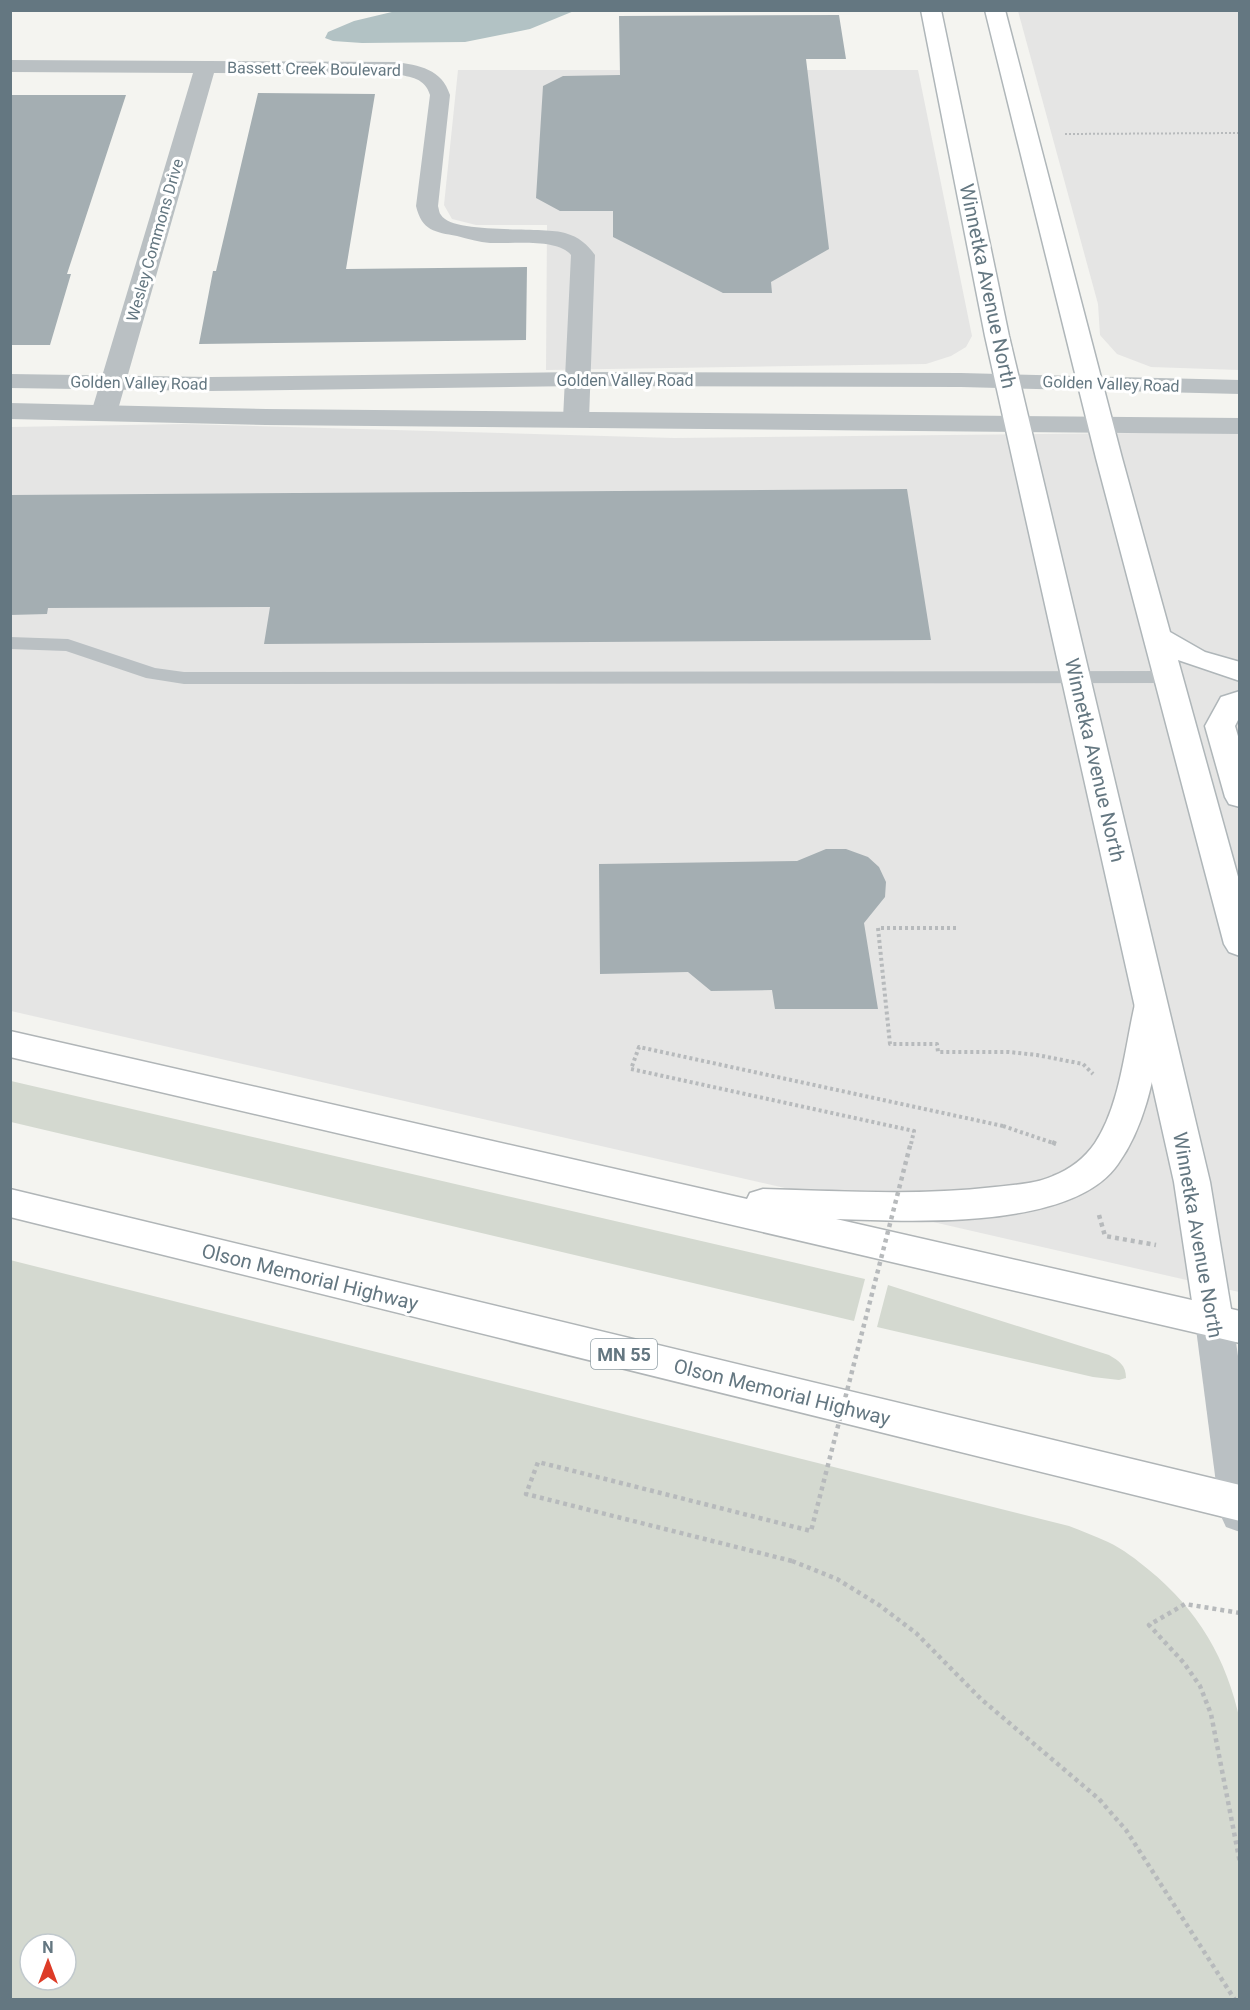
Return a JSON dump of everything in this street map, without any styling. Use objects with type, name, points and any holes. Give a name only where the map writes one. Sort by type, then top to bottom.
[{"type":"main road","name":"Winnetka Avenue North","points":[[931,10],[1008,381],[1194,1193],[1205,1254],[1227,1324]]},
{"type":"main road","points":[[995,10],[1101,424],[1239,944]]},
{"type":"main road","points":[[1159,638],[1195,658],[1239,672]]},
{"type":"main road","points":[[1239,700],[1231,704],[1220,726],[1239,797]]},
{"type":"main road","points":[[700,1202],[923,1205],[983,1203],[1043,1194],[1069,1185],[1086,1176],[1110,1148],[1125,1115],[1151,1004]]},
{"type":"main road","points":[[10,1044],[1227,1324]]},
{"type":"main road","name":"Olson Memorial Highway","points":[[10,1203],[1239,1506]]},
{"type":"street","name":"Bassett Creek Boulevard","points":[[10,66],[395,68],[429,76],[438,86],[440,95],[427,206],[430,218],[440,226],[487,236],[559,237],[576,246],[583,255],[576,419]]},
{"type":"street","name":"Wesley Commons Drive","points":[[104,413],[205,67]]},
{"type":"street","name":"Golden Valley Road","points":[[10,381],[114,383],[578,380],[1008,381],[1239,387]]},
{"type":"street","name":"Golden Valley Road","points":[[10,411],[1239,426]]},
{"type":"street","name":"Winnetka Avenue North","points":[[1227,1324],[1239,1506]]},
{"type":"lane","points":[[10,643],[68,645],[153,674],[184,678],[1169,677]]},
{"type":"path","points":[[1028,135],[1239,133]]},
{"type":"path","points":[[956,928],[878,928],[890,1044],[937,1044],[938,1052],[1009,1052],[1037,1055],[1083,1065],[1097,1081]]},
{"type":"path","points":[[1003,1126],[639,1047],[631,1069],[914,1131],[811,1531],[538,1462],[526,1494],[792,1561],[837,1579],[879,1605],[916,1633],[981,1700],[1099,1799],[1132,1839],[1235,2000]]},
{"type":"path","points":[[1055,1143],[1064,1139]]},
{"type":"path","points":[[1239,1613],[1185,1604],[1149,1625],[1184,1663],[1200,1686],[1211,1714],[1239,1863]]},
{"type":"shaded area","points":[[396,11],[574,11],[530,29],[465,42],[362,43],[333,41],[325,38],[328,32],[354,21]]},
{"type":"shaded area","points":[[1018,11],[1239,11],[1239,370],[1151,367],[1117,354],[1100,335],[1098,304]]},
{"type":"shaded area","points":[[458,70],[918,70],[972,336],[966,347],[951,356],[926,364],[546,370],[547,225],[476,225],[452,219],[444,205]]},
{"type":"shaded area","points":[[183,424],[674,438],[1239,432],[1239,1292],[11,1011],[11,427]]},
{"type":"shaded area","points":[[11,1081],[865,1279],[854,1321],[11,1122]]},
{"type":"shaded area","points":[[10,1260],[1069,1526],[1124,1551],[1166,1585],[1196,1619],[1208,1637],[1227,1677],[1240,1721],[1239,1999],[11,1999]]},
{"type":"shaded area","points":[[888,1285],[1109,1355],[1121,1364],[1126,1378],[1119,1380],[1093,1377],[877,1327]]},
{"type":"building","points":[[839,15],[846,59],[806,59],[829,249],[771,282],[772,293],[723,293],[613,237],[613,211],[560,211],[536,198],[543,86],[563,76],[620,75],[619,16]]},
{"type":"building","points":[[258,93],[375,94],[346,269],[527,267],[526,340],[199,344],[213,271],[216,271]]},
{"type":"building","points":[[10,95],[126,95],[67,274],[71,274],[50,345],[10,345]]},
{"type":"building","points":[[907,489],[931,640],[264,644],[270,607],[48,608],[47,614],[10,615],[10,495]]},
{"type":"building","points":[[826,849],[846,849],[868,857],[879,867],[886,882],[885,897],[864,923],[878,1009],[775,1009],[772,990],[711,991],[688,972],[600,974],[599,864],[797,861]]}]
